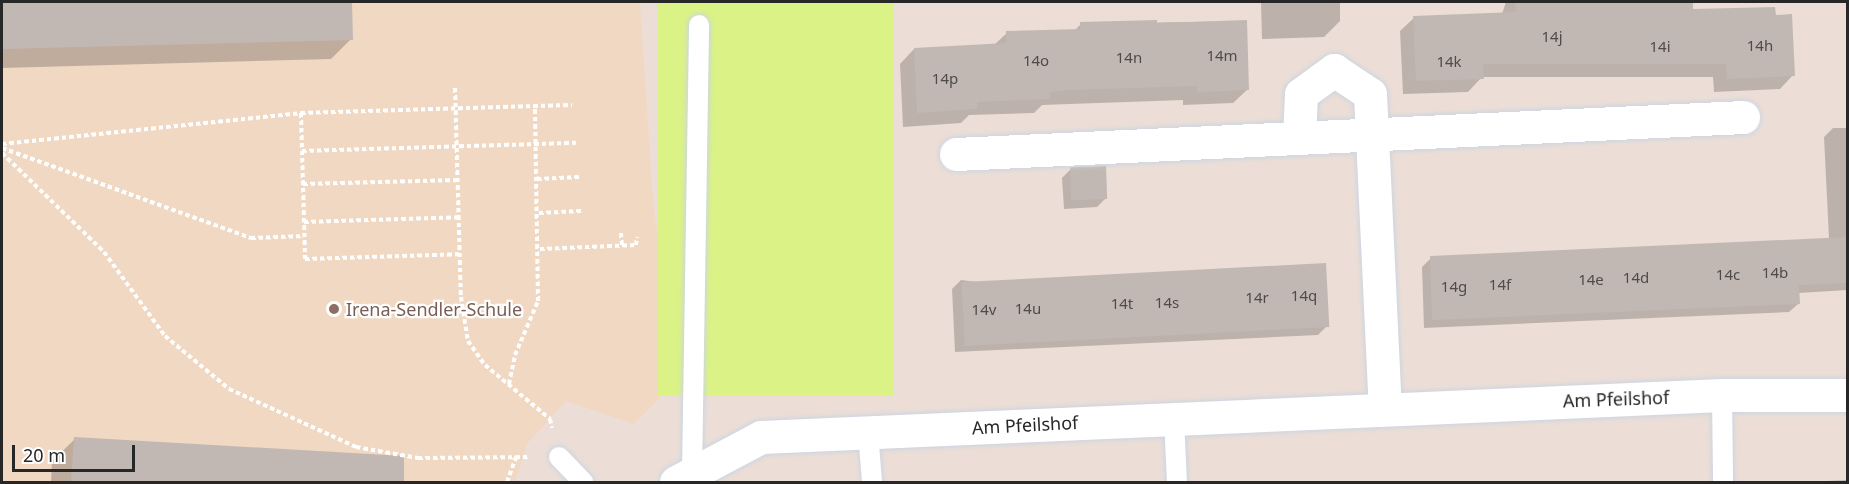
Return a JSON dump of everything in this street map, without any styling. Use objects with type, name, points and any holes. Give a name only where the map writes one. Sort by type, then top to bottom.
[{"type":"street","points":[[1299,138],[1301,94],[1334,70],[1370,94],[1385,408]]},
{"type":"street","points":[[956,154],[1743,117]]},
{"type":"street","name":"Am Pfeilshof","points":[[686,480],[761,437],[1385,408],[1722,395],[1848,395]]},
{"type":"lane","points":[[686,480],[699,25]]},
{"type":"lane","points":[[1722,395],[1723,483]]},
{"type":"lane","points":[[1174,419],[1177,483]]},
{"type":"lane","points":[[868,432],[872,483]]},
{"type":"lane","points":[[559,457],[583,483]]},
{"type":"path","points":[[2,153],[104,252],[165,336],[229,389],[356,447],[418,458],[559,457],[550,419],[485,365],[468,341],[460,254],[455,88]]},
{"type":"path","points":[[2,146],[301,113],[535,108],[572,105]]},
{"type":"path","points":[[509,384],[515,355],[538,301],[540,249],[535,108]]},
{"type":"path","points":[[301,113],[305,259],[460,254]]},
{"type":"path","points":[[302,151],[576,143]]},
{"type":"path","points":[[2,146],[251,238],[304,236]]},
{"type":"path","points":[[537,179],[579,177]]},
{"type":"path","points":[[303,184],[458,180]]},
{"type":"path","points":[[539,213],[581,211]]},
{"type":"path","points":[[303,222],[459,217]]},
{"type":"path","points":[[621,233],[622,246]]},
{"type":"path","points":[[540,249],[636,245],[637,237]]},
{"type":"path","points":[[507,483],[516,457]]},
{"type":"shaded area","name":"Irena-Sendler-Schule","points":[[2,2],[640,2],[653,202],[676,381],[634,424],[566,401],[527,444],[515,482],[2,482]]},
{"type":"green space","points":[[657,2],[894,2],[894,396],[657,396]]},
{"type":"building","points":[[2,2],[352,2],[353,40],[2,49]]},
{"type":"building","points":[[1515,2],[1693,2],[1693,9],[1775,7],[1776,15],[1792,14],[1795,76],[1727,79],[1726,64],[1483,64],[1484,79],[1416,81],[1413,16],[1516,12]]},
{"type":"building","points":[[1157,20],[1157,23],[1247,20],[1249,90],[1197,92],[1197,86],[1067,90],[1050,92],[1050,99],[977,102],[977,109],[917,113],[914,48],[1006,43],[1006,31],[1080,29],[1080,22]]},
{"type":"building","points":[[1106,166],[1107,199],[1071,200],[1070,167]]},
{"type":"building","points":[[1848,237],[1848,283],[1799,285],[1800,304],[1432,320],[1430,256]]},
{"type":"building","points":[[1326,263],[1329,327],[965,346],[962,282]]},
{"type":"building","points":[[74,437],[404,456],[404,483],[71,483]]},
{"type":"place","name":"Irena-Sendler-Schule","points":[[334,309]]}]
